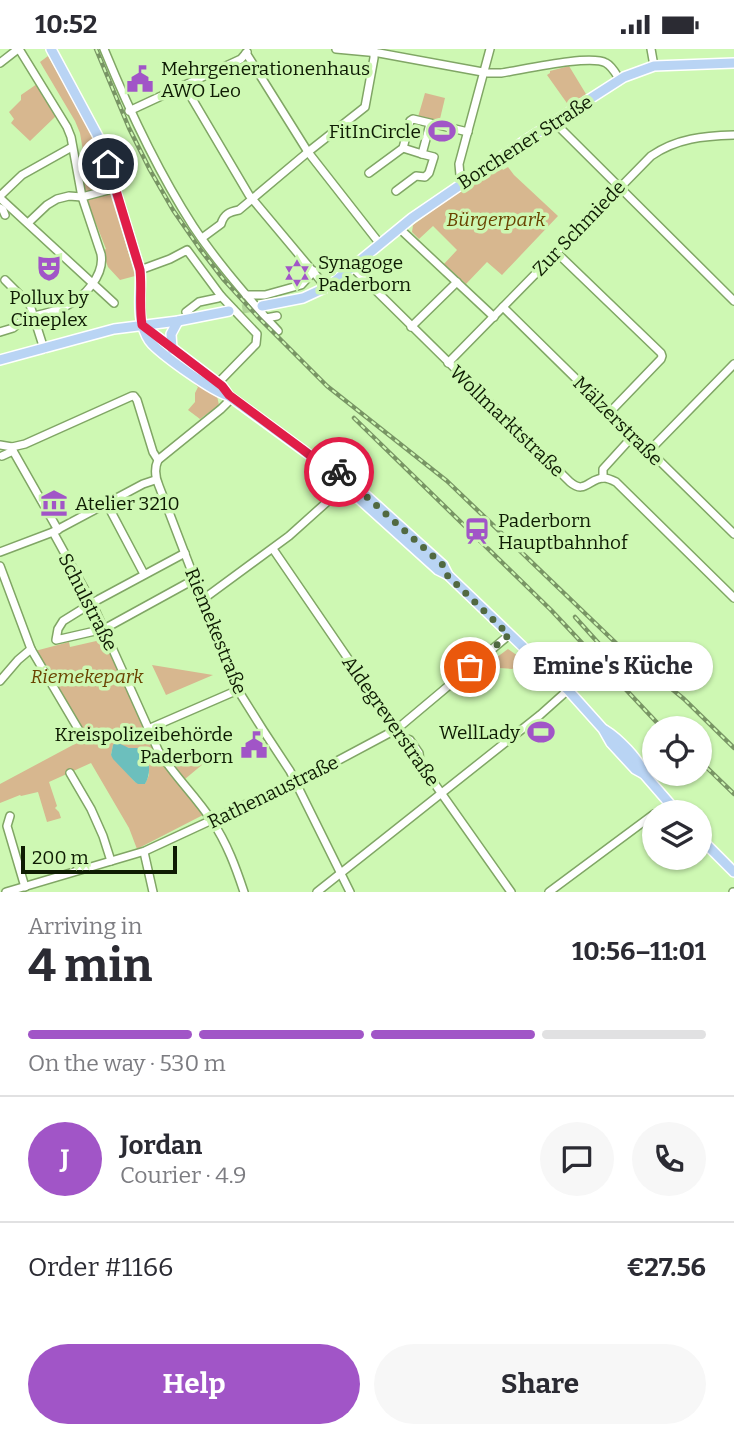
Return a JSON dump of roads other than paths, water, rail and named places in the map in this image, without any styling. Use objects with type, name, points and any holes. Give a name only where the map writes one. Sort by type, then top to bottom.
[{"type":"main road","points":[[51,49],[95,129],[116,188],[140,270],[139,303],[142,325],[150,342],[209,386],[231,397]]},
{"type":"main road","name":"Borchener Straße","points":[[262,306],[303,298],[326,287],[399,228],[620,80],[654,67],[734,63]]},
{"type":"main road","points":[[0,360],[105,331],[229,311]]},
{"type":"main road","points":[[172,349],[171,334],[178,321]]},
{"type":"main road","points":[[142,325],[218,383],[231,397],[311,456],[318,465],[347,484],[438,570],[447,575],[568,690],[635,769],[644,774],[656,800]]},
{"type":"main road","points":[[712,850],[734,872]]},
{"type":"street","points":[[0,63],[18,49],[67,127],[82,197],[102,254],[102,267],[79,298],[67,306],[34,316]]},
{"type":"street","points":[[104,49],[129,111],[156,164],[202,238],[278,331]]},
{"type":"street","points":[[336,49],[374,51],[484,73],[597,59],[608,63],[620,80]]},
{"type":"street","points":[[465,182],[459,164],[490,49]]},
{"type":"street","points":[[581,60],[583,49]]},
{"type":"street","points":[[651,49],[654,67]]},
{"type":"street","points":[[129,111],[241,58],[247,51],[308,152],[380,244]]},
{"type":"street","points":[[202,238],[221,224],[223,217],[230,211],[239,210],[365,107],[374,51]]},
{"type":"street","points":[[184,85],[251,198],[326,287]]},
{"type":"street","points":[[369,173],[403,148],[413,118],[468,132]]},
{"type":"street","points":[[554,122],[734,301]]},
{"type":"street","points":[[422,154],[430,124]]},
{"type":"street","name":"Zur Schmiede","points":[[448,363],[644,162],[664,147],[686,139],[734,135]]},
{"type":"street","points":[[72,147],[22,175],[0,197],[3,210],[28,223],[114,303]]},
{"type":"street","points":[[396,191],[416,176],[425,177],[434,157],[403,148]]},
{"type":"street","points":[[28,223],[50,202],[116,188]]},
{"type":"street","points":[[399,228],[494,317]]},
{"type":"street","points":[[140,270],[187,250],[221,296],[257,334],[256,344],[218,383]]},
{"type":"street","points":[[556,252],[661,353],[662,356],[610,412]]},
{"type":"street","name":"Wollmarktstraße","points":[[352,267],[575,486],[587,485],[603,478]]},
{"type":"street","points":[[246,295],[265,295],[301,285],[314,271]]},
{"type":"street","points":[[3,280],[30,305],[44,349]]},
{"type":"street","points":[[411,327],[457,282]]},
{"type":"street","points":[[186,311],[199,302],[221,296]]},
{"type":"street","name":"Mälzerstraße","points":[[503,307],[734,534]]},
{"type":"street","points":[[266,318],[277,316]]},
{"type":"street","points":[[0,332],[19,323]]},
{"type":"street","points":[[649,451],[734,363]]},
{"type":"street","points":[[2,454],[131,395],[137,400],[158,460]]},
{"type":"street","points":[[0,552],[55,531],[155,480],[158,460],[221,409],[231,397]]},
{"type":"street","points":[[633,436],[603,469],[603,478],[616,482],[734,598]]},
{"type":"street","points":[[0,445],[12,449]]},
{"type":"street","name":"Schulstraße","points":[[12,449],[92,603],[165,762],[213,821],[235,866],[244,892]]},
{"type":"street","name":"Riemekestraße","points":[[155,480],[238,690],[296,782],[350,892]]},
{"type":"street","points":[[202,600],[273,549],[347,484]]},
{"type":"street","points":[[107,504],[144,574]]},
{"type":"street","name":"Aldegreverstraße","points":[[273,549],[402,737],[410,740],[419,753],[420,763],[511,892]]},
{"type":"street","points":[[185,553],[63,621],[56,640],[104,629],[195,579]]},
{"type":"street","points":[[0,566],[31,649],[80,732]]},
{"type":"street","name":"Rathenaustraße","points":[[6,892],[144,852],[296,782],[397,729],[509,635]]},
{"type":"street","points":[[0,681],[31,649]]},
{"type":"street","points":[[148,729],[238,690]]},
{"type":"street","points":[[317,892],[568,690]]},
{"type":"street","points":[[70,773],[91,809],[111,861]]},
{"type":"street","points":[[10,816],[3,827],[24,887]]},
{"type":"street","points":[[549,892],[642,822]]},
{"type":"street","points":[[144,852],[153,892]]},
{"type":"water","points":[[116,742],[129,748],[139,748],[146,755],[149,769],[145,784],[135,782],[113,759],[111,755]]},
{"type":"tunnel","points":[[229,311],[262,306]]},
{"type":"railway","points":[[96,49],[150,170],[173,210],[224,280],[327,386],[447,481],[617,644],[684,699],[734,748]]},
{"type":"railway","points":[[354,418],[551,610],[651,716]]},
{"type":"railway","points":[[575,617],[636,688]]},
{"type":"railway","points":[[712,773],[734,794]]},
{"type":"place","name":"Mehrgenerationenhaus AWO Leo","points":[[140,79]]},
{"type":"place","name":"FitInCircle","points":[[442,131]]},
{"type":"place","name":"Pollux by Cineplex","points":[[49,268]]},
{"type":"place","name":"Synagoge Paderborn","points":[[297,273]]},
{"type":"place","name":"Atelier 3210","points":[[54,503]]},
{"type":"place","name":"Paderborn Hauptbahnhof","points":[[477,531]]},
{"type":"place","name":"Emine's Küche","points":[[470,667]]},
{"type":"place","name":"WellLady","points":[[541,732]]},
{"type":"place","name":"Kreispolizeibehörde Paderborn","points":[[254,745]]},
{"type":"park label","name":"Bürgerpark","points":[[496,219]]},
{"type":"park label","name":"Riemekepark","points":[[87,676]]}]
